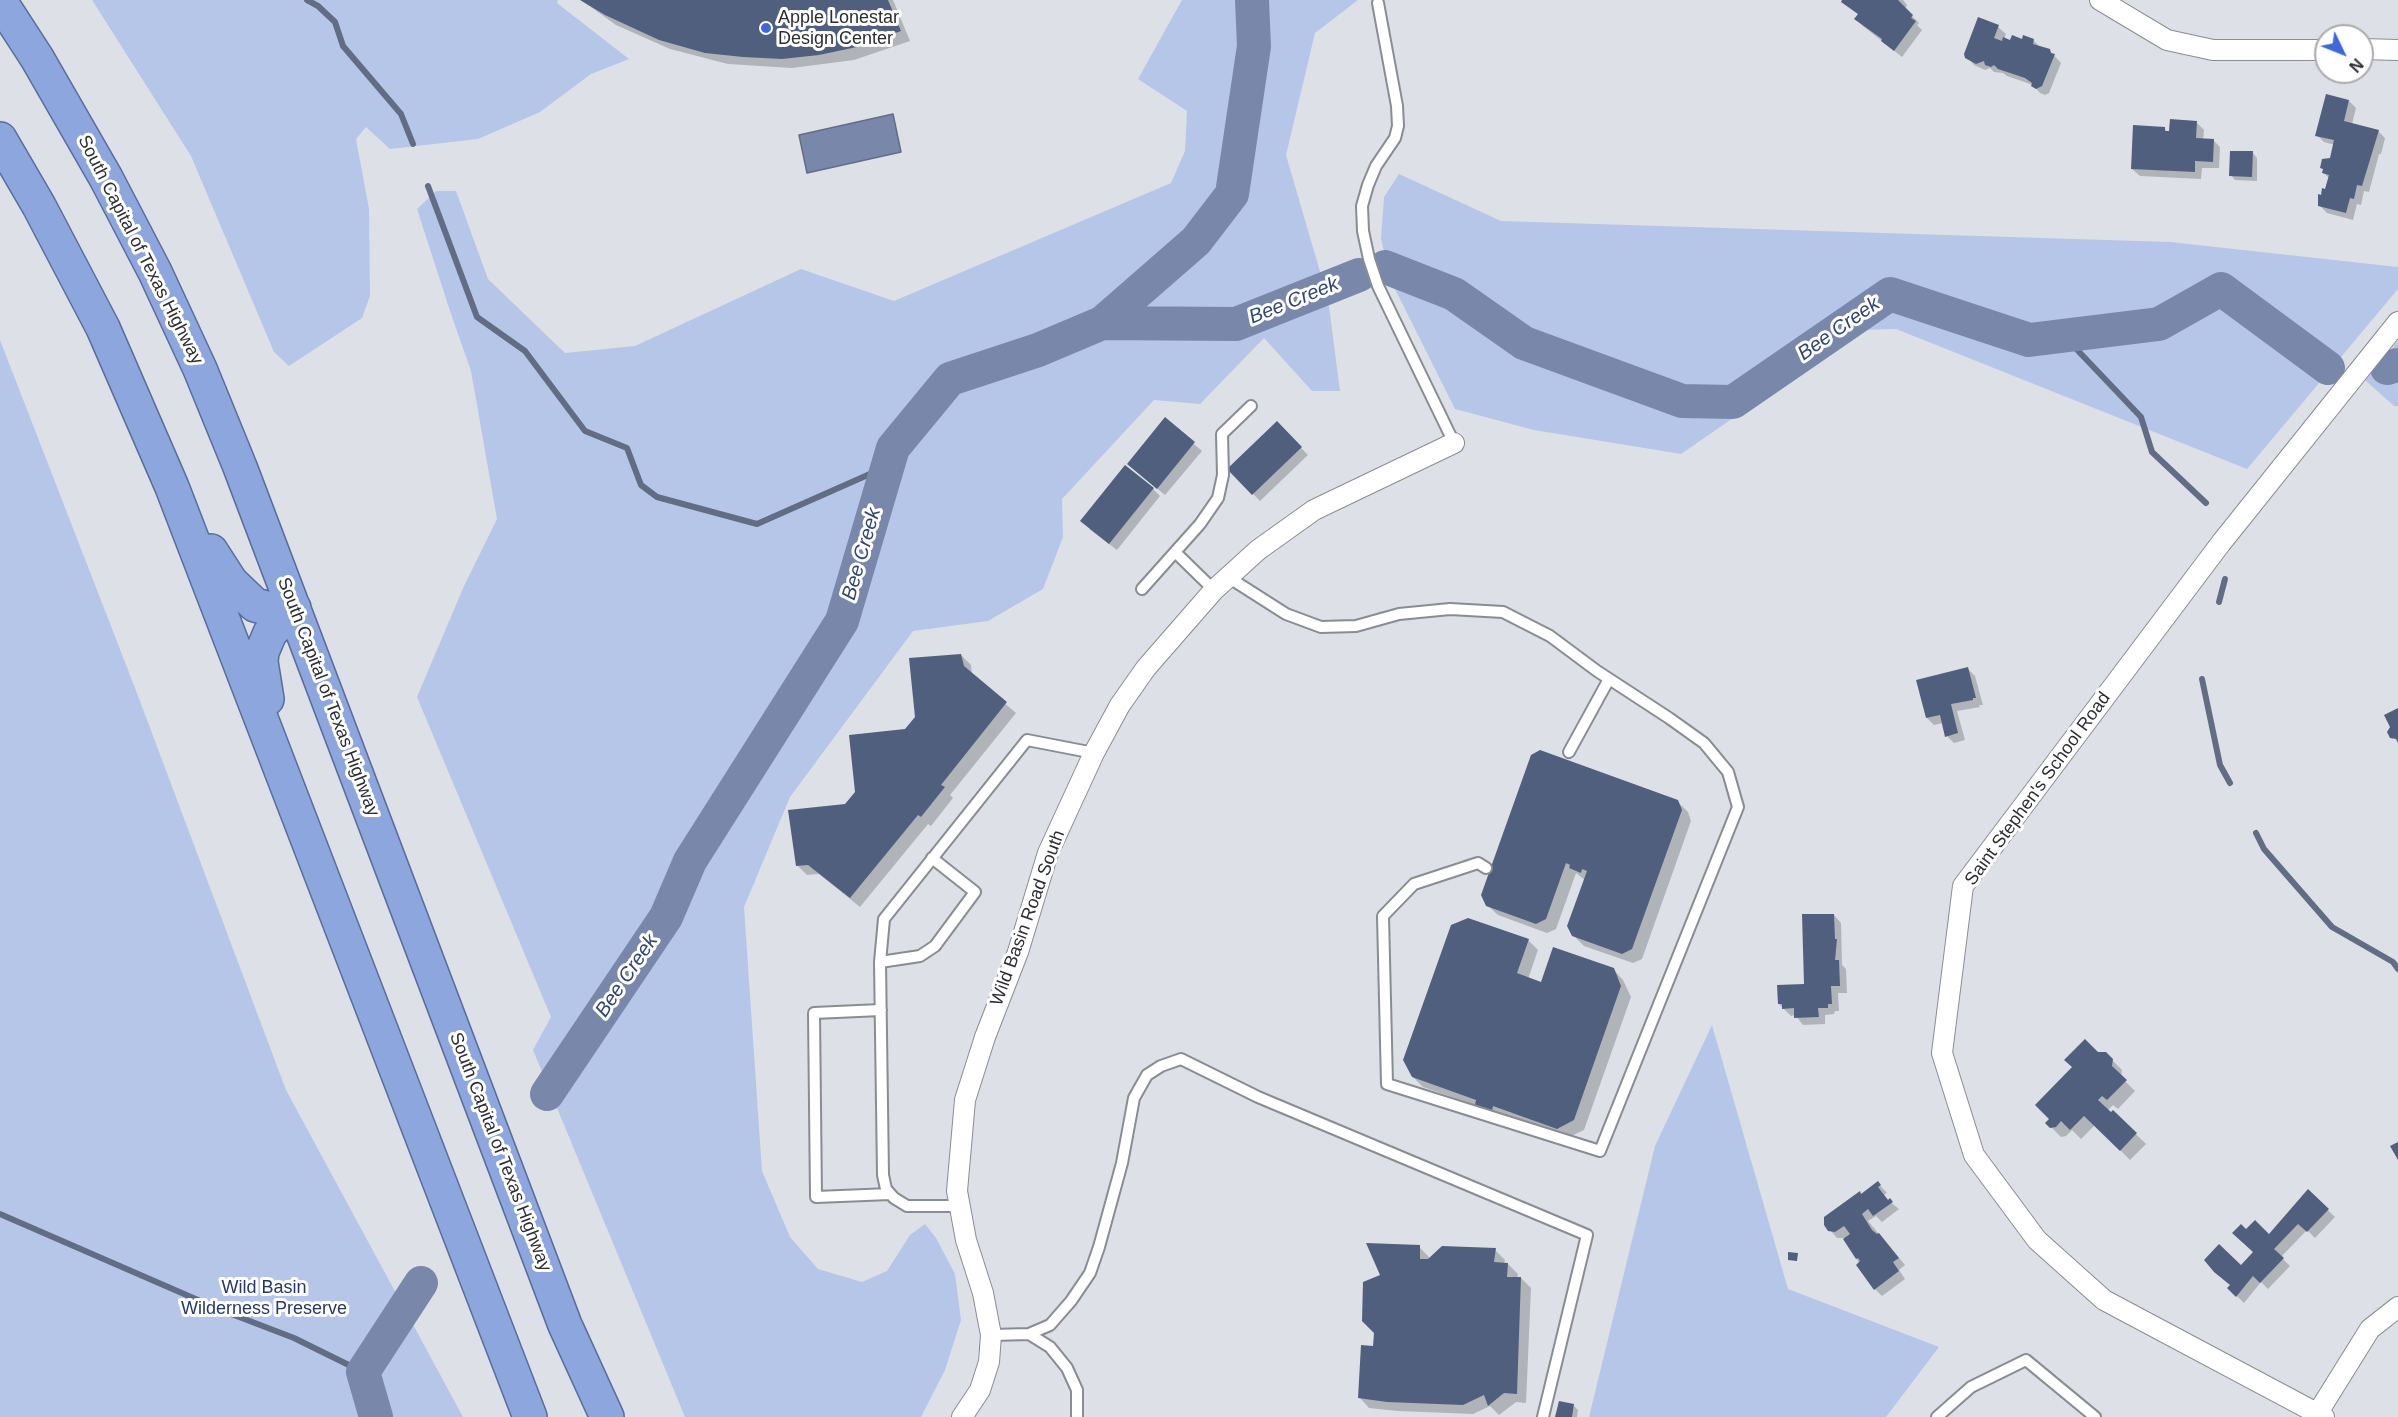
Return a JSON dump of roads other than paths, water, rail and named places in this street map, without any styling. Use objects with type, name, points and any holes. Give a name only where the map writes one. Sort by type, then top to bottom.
[{"type":"highway","name":"South Capital of Texas Highway","points":[[0,1],[72,116],[155,272],[200,369],[294,608],[566,1325],[607,1417]]},
{"type":"highway","points":[[0,139],[39,206],[98,317],[159,455],[530,1417]]},
{"type":"highway","points":[[159,455],[219,565],[231,582],[247,598],[264,609],[294,608]]},
{"type":"highway","points":[[277,759],[261,663],[262,652],[270,633],[294,608]]},
{"type":"street","points":[[2100,0],[2167,40],[2213,50],[2314,50]]},
{"type":"street","points":[[2374,50],[2398,50]]},
{"type":"street","name":"Saint Stephen's School Road","points":[[2321,1415],[2104,1300],[2037,1240],[1974,1155],[1942,1053],[1963,886],[2221,543],[2398,322]]},
{"type":"street","name":"Wild Basin Road South","points":[[962,1417],[980,1390],[989,1362],[991,1335],[983,1293],[966,1240],[957,1191],[965,1100],[985,1037],[1018,952],[1048,853],[1094,753],[1120,705],[1146,668],[1221,584],[1258,550],[1314,510],[1454,443]]},
{"type":"street","points":[[2321,1415],[2370,1329],[2398,1306]]},
{"type":"lane","points":[[1378,3],[1398,106],[1398,126],[1395,138],[1376,166],[1368,185],[1362,206],[1364,231],[1369,259],[1378,286],[1454,443]]},
{"type":"lane","points":[[1143,589],[1200,524],[1218,498],[1223,475],[1222,434],[1251,406]]},
{"type":"lane","points":[[1175,552],[1221,584],[1286,614],[1321,627],[1356,626],[1399,614],[1450,609],[1503,612],[1550,636],[1704,743],[1728,772],[1738,807],[1600,1152],[1387,1084],[1383,916],[1414,884],[1478,863],[1486,868]]},
{"type":"lane","points":[[1569,752],[1609,679]]},
{"type":"lane","points":[[960,1206],[907,1206],[890,1194],[883,1175],[880,962],[884,919],[1027,740],[1094,753]]},
{"type":"lane","points":[[880,962],[920,956],[935,946],[975,892],[932,858]]},
{"type":"lane","points":[[881,1010],[814,1012],[816,1197],[890,1194]]},
{"type":"lane","points":[[991,1335],[1029,1334],[1050,1325],[1071,1301],[1090,1273],[1110,1211],[1134,1098],[1147,1075],[1161,1066],[1181,1059],[1258,1097],[1587,1235],[1543,1417]]},
{"type":"lane","points":[[1029,1334],[1050,1347],[1067,1368],[1077,1390],[1077,1417]]},
{"type":"lane","points":[[1937,1417],[1971,1387],[2026,1360],[2094,1416]]},
{"type":"waterway","points":[[307,0],[318,6],[335,22],[343,46],[401,114],[413,144]]},
{"type":"waterway","points":[[1102,323],[1196,241],[1232,194],[1254,46],[1252,0]]},
{"type":"waterway","points":[[428,186],[477,317],[525,351],[585,431],[627,448],[641,485],[657,497],[757,524],[888,466]]},
{"type":"waterway","name":"Bee Creek","points":[[1385,267],[1454,294],[1524,343],[1682,401],[1733,402],[1890,294],[2029,340],[2159,324],[2221,289],[2328,368]]},
{"type":"waterway","name":"Bee Creek","points":[[547,1094],[666,917],[690,861],[842,621],[893,448],[950,379],[1038,350],[1102,323],[1236,324],[1359,275]]},
{"type":"waterway","points":[[2064,336],[2141,417],[2152,452],[2206,503]]},
{"type":"waterway","name":"Bee Creek","points":[[2387,368],[2398,365]]},
{"type":"waterway","points":[[2219,602],[2225,579]]},
{"type":"waterway","points":[[2202,679],[2220,765],[2230,783]]},
{"type":"waterway","points":[[2256,833],[2264,849],[2332,927],[2393,962],[2398,969]]},
{"type":"waterway","points":[[0,1214],[221,1310],[294,1338],[363,1372]]},
{"type":"waterway","name":"Bee Creek","points":[[376,1417],[363,1372],[421,1283]]},
{"type":"place","name":"Apple Lonestar Design Center","points":[[766,28]]},
{"type":"park label","name":"Wild Basin Wilderness Preserve","points":[[264,1298]]}]
